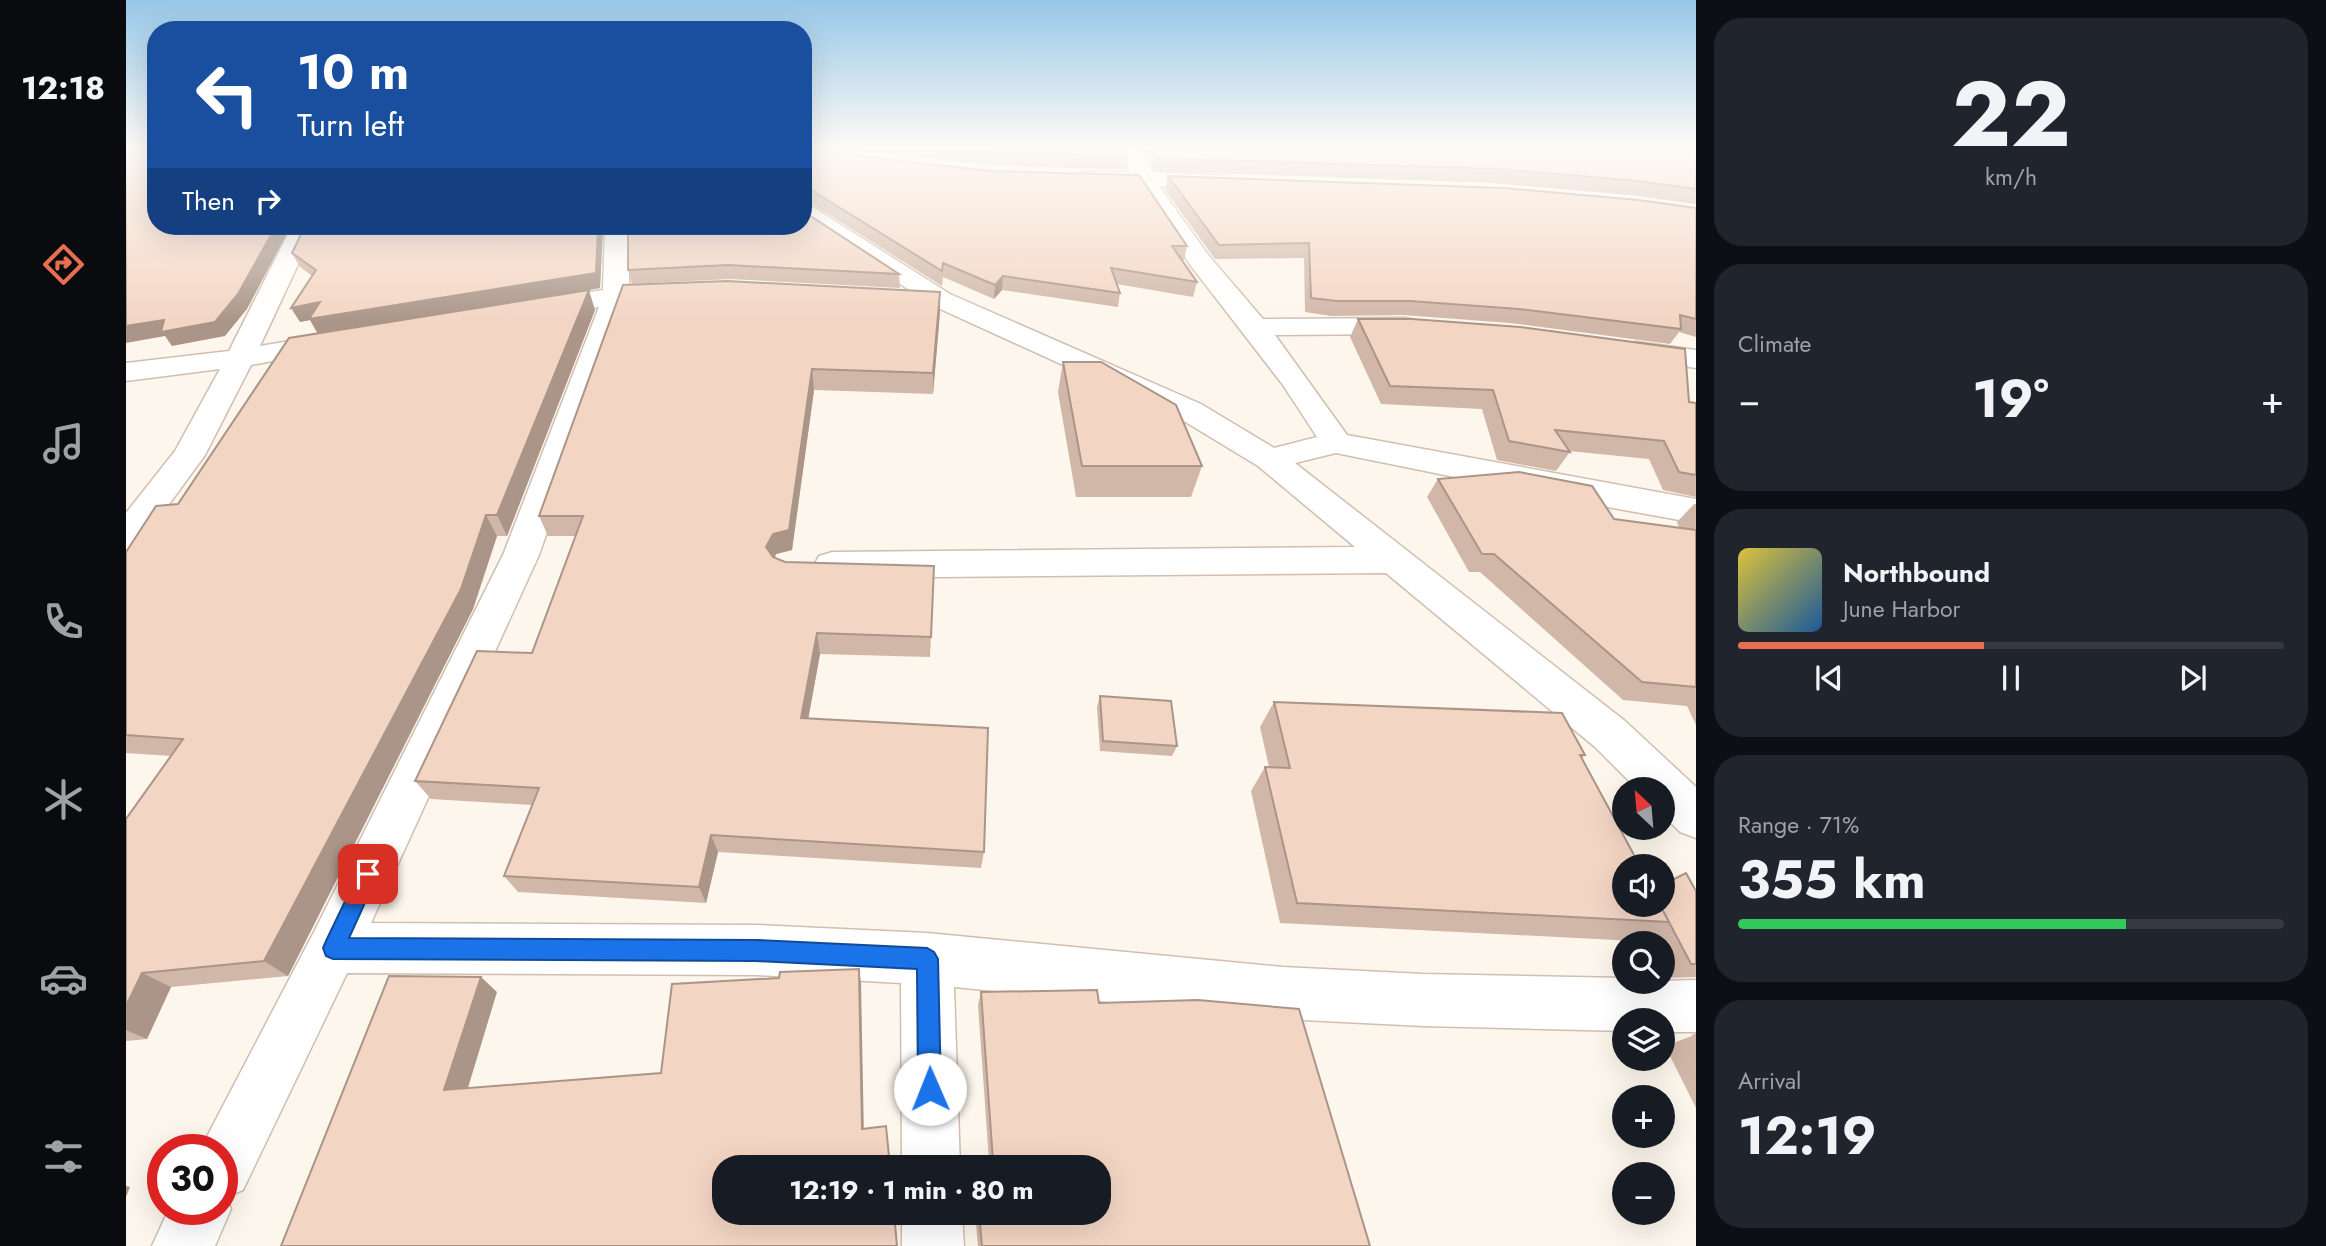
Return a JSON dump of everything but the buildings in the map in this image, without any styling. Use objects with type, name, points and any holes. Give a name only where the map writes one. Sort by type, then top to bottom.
[{"type":"street","points":[[1161,206],[1200,261],[1255,327],[1336,443]]},
{"type":"street","points":[[812,217],[942,300],[1190,411],[1269,459],[1611,734],[1696,817]]},
{"type":"street","points":[[126,538],[189,455],[300,235]]},
{"type":"street","points":[[238,1137],[333,948],[521,555],[616,296],[617,235]]},
{"type":"street","points":[[513,313],[616,296],[705,292]]},
{"type":"street","points":[[863,297],[942,300]]},
{"type":"street","points":[[1255,327],[1430,328]]},
{"type":"street","points":[[126,373],[240,358],[358,338]]},
{"type":"street","points":[[1613,349],[1696,359]]},
{"type":"street","points":[[1269,459],[1336,443],[1696,511]]},
{"type":"street","points":[[804,566],[1397,560]]},
{"type":"street","points":[[333,948],[756,950],[927,959],[1283,993],[1423,1000],[1696,1006]]},
{"type":"street","points":[[927,959],[931,1155]]},
{"type":"street","points":[[183,1246],[193,1225]]},
{"type":"street","points":[[932,1225],[933,1246]]},
{"type":"route","points":[[368,874],[333,948],[756,950],[927,959],[930,1089]]}]
